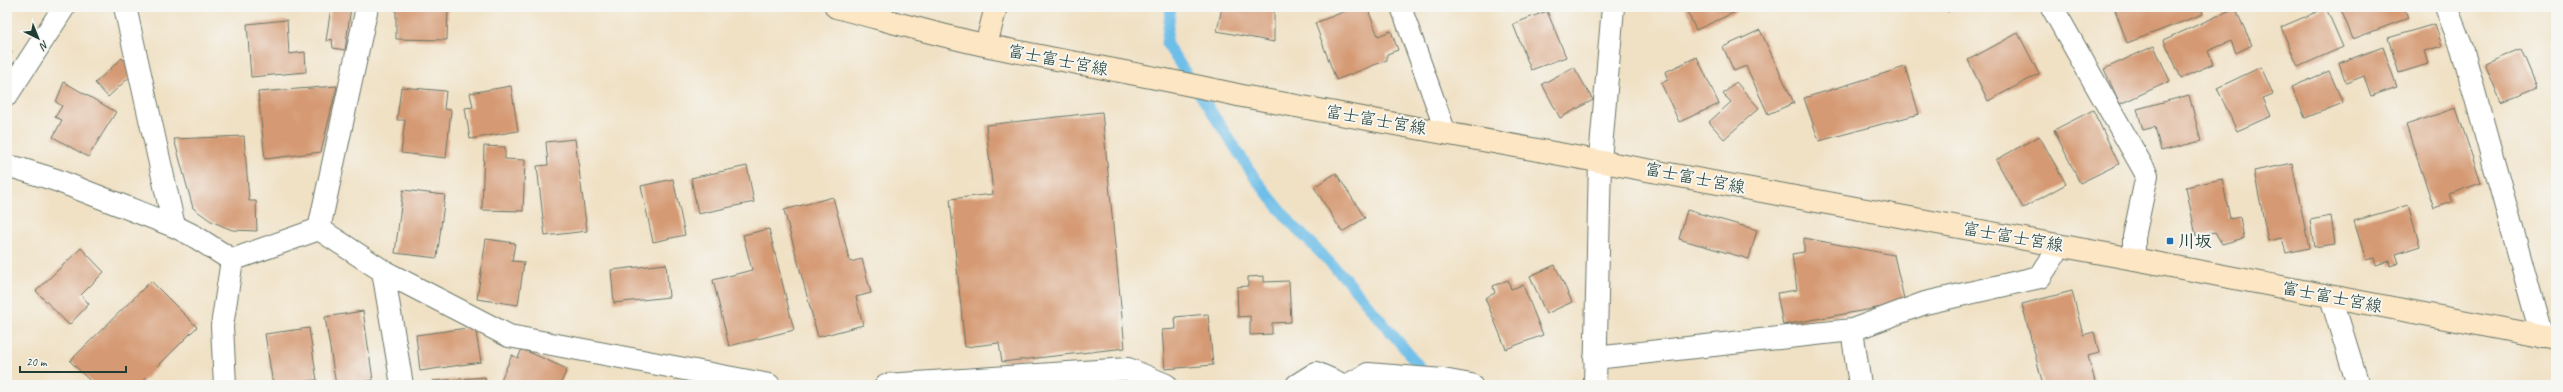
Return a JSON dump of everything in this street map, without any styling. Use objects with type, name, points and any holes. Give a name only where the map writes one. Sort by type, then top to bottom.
[{"type":"main road","name":"富士富士宮線","points":[[836,7],[986,45],[1118,72],[1150,75],[1242,96],[1600,160],[2549,338]]},
{"type":"main road","points":[[986,45],[996,7]]},
{"type":"street","points":[[7,95],[64,7]]},
{"type":"street","points":[[125,7],[174,226]]},
{"type":"street","points":[[319,229],[367,7]]},
{"type":"street","points":[[1595,385],[1600,160],[1612,7]]},
{"type":"street","points":[[2052,7],[2147,175],[2134,237],[2134,259]]},
{"type":"street","points":[[2446,7],[2462,48],[2549,338]]},
{"type":"street","points":[[7,167],[17,168],[56,180],[174,226],[194,236],[232,260]]},
{"type":"street","points":[[232,260],[319,229]]},
{"type":"street","points":[[319,229],[384,271],[508,336],[769,385]]},
{"type":"street","points":[[1596,358],[1852,330],[1925,303],[2040,277],[2060,246]]},
{"type":"street","points":[[225,385],[222,326],[232,260]]},
{"type":"street","points":[[384,271],[402,385]]},
{"type":"street","points":[[2330,297],[2358,385]]},
{"type":"street","points":[[1852,330],[1860,385]]},
{"type":"street","points":[[886,385],[980,383],[1128,369],[1166,385]]},
{"type":"street","points":[[1297,385],[1316,373],[1343,385]]},
{"type":"street","points":[[1348,385],[1368,374],[1463,384]]},
{"type":"lane","points":[[1401,7],[1446,133]]},
{"type":"building","points":[[286,7],[298,7],[288,11]]},
{"type":"building","points":[[331,7],[351,7],[345,50],[333,48],[332,39],[326,41]]},
{"type":"building","points":[[396,7],[448,7],[447,40],[396,39]]},
{"type":"building","points":[[1222,7],[1274,7],[1274,42],[1217,31]]},
{"type":"building","points":[[1356,7],[1367,7],[1378,36],[1391,31],[1398,50],[1387,54],[1387,60],[1336,80],[1315,23]]},
{"type":"building","points":[[1685,7],[1746,7],[1696,30]]},
{"type":"building","points":[[1944,7],[1954,7],[1948,12]]},
{"type":"building","points":[[1996,7],[2007,7],[1997,10]]},
{"type":"building","points":[[2114,7],[2207,7],[2202,9],[2203,14],[2127,43]]},
{"type":"building","points":[[2340,7],[2404,7],[2408,18],[2353,39]]},
{"type":"building","points":[[2235,8],[2252,45],[2236,53],[2231,41],[2208,51],[2213,64],[2181,78],[2164,40]]},
{"type":"building","points":[[2326,8],[2343,47],[2298,67],[2281,27]]},
{"type":"building","points":[[1547,11],[1566,57],[1531,70],[1513,24]]},
{"type":"building","points":[[287,20],[289,54],[305,52],[306,72],[251,77],[247,24]]},
{"type":"building","points":[[2435,24],[2442,46],[2424,51],[2428,64],[2399,73],[2388,38]]},
{"type":"building","points":[[1760,30],[1794,103],[1768,114],[1746,66],[1734,71],[1723,47]]},
{"type":"building","points":[[2018,33],[2039,74],[1988,101],[1968,60]]},
{"type":"building","points":[[2154,46],[2170,81],[2120,104],[2104,69]]},
{"type":"building","points":[[2383,47],[2397,87],[2371,96],[2364,76],[2346,83],[2339,63]]},
{"type":"building","points":[[7,49],[12,52],[7,61]]},
{"type":"building","points":[[2521,49],[2537,87],[2501,102],[2485,64]]},
{"type":"building","points":[[1697,57],[1719,104],[1679,122],[1661,83],[1668,80],[1665,72]]},
{"type":"building","points":[[122,58],[135,72],[108,97],[95,83]]},
{"type":"building","points":[[1574,67],[1593,100],[1560,118],[1542,84]]},
{"type":"building","points":[[1905,67],[1919,114],[1819,141],[1804,98]]},
{"type":"building","points":[[2261,67],[2273,94],[2263,98],[2271,116],[2237,131],[2217,88]]},
{"type":"building","points":[[2329,71],[2343,103],[2305,118],[2292,87]]},
{"type":"building","points":[[64,82],[116,112],[88,157],[53,137],[62,120],[55,117],[62,106],[56,102]]},
{"type":"building","points":[[1736,82],[1759,108],[1724,139],[1709,122],[1731,102],[1723,94]]},
{"type":"building","points":[[337,86],[321,152],[265,159],[258,92]]},
{"type":"building","points":[[511,86],[518,131],[470,139],[465,108],[473,107],[470,93]]},
{"type":"building","points":[[401,87],[446,91],[444,109],[451,110],[446,158],[401,153],[405,120],[397,120]]},
{"type":"building","points":[[2189,95],[2201,141],[2161,151],[2155,127],[2143,130],[2137,109]]},
{"type":"building","points":[[2456,108],[2481,183],[2449,194],[2452,202],[2434,208],[2406,125]]},
{"type":"building","points":[[2093,110],[2119,164],[2080,183],[2054,130]]},
{"type":"building","points":[[1102,112],[1125,348],[1002,362],[999,343],[965,347],[950,199],[993,194],[986,125]]},
{"type":"building","points":[[244,136],[249,201],[256,201],[257,231],[232,230],[211,221],[193,208],[174,139]]},
{"type":"building","points":[[2039,136],[2066,184],[2023,208],[1996,160]]},
{"type":"building","points":[[575,139],[587,231],[545,236],[537,166],[548,165],[546,142]]},
{"type":"building","points":[[484,146],[505,147],[505,159],[525,160],[523,211],[482,210]]},
{"type":"building","points":[[2292,163],[2309,248],[2286,253],[2282,238],[2268,241],[2254,171]]},
{"type":"building","points":[[747,166],[754,202],[698,214],[691,178]]},
{"type":"building","points":[[1336,173],[1365,218],[1342,232],[1314,187]]},
{"type":"building","points":[[673,179],[685,235],[653,242],[641,186]]},
{"type":"building","points":[[2222,179],[2230,219],[2240,217],[2244,238],[2222,244],[2215,232],[2196,236],[2186,187]]},
{"type":"building","points":[[403,190],[445,195],[437,258],[395,253]]},
{"type":"building","points":[[833,197],[850,262],[862,259],[871,293],[856,297],[863,325],[818,337],[784,210]]},
{"type":"building","points":[[2408,205],[2420,246],[2396,254],[2399,263],[2390,266],[2389,261],[2376,265],[2374,258],[2366,260],[2354,221]]},
{"type":"building","points":[[1687,210],[1757,230],[1749,259],[1679,239]]},
{"type":"building","points":[[2331,216],[2335,244],[2314,247],[2310,220]]},
{"type":"building","points":[[769,229],[794,330],[729,346],[713,280],[752,270],[743,235]]},
{"type":"building","points":[[1804,238],[1894,255],[1905,303],[1783,325],[1777,293],[1797,290],[1792,254],[1804,252]]},
{"type":"building","points":[[486,239],[515,243],[512,261],[524,262],[518,305],[477,299]]},
{"type":"building","points":[[81,248],[104,272],[81,295],[89,304],[69,325],[36,291]]},
{"type":"building","points":[[666,264],[669,297],[614,303],[611,270]]},
{"type":"building","points":[[1555,265],[1572,302],[1546,314],[1530,276]]},
{"type":"building","points":[[1264,276],[1264,282],[1289,281],[1291,322],[1272,323],[1272,334],[1250,335],[1250,316],[1238,317],[1237,287],[1248,286],[1248,277]]},
{"type":"building","points":[[1508,280],[1511,289],[1523,285],[1543,335],[1506,349],[1485,298],[1495,293],[1493,286]]},
{"type":"building","points":[[151,281],[197,327],[139,385],[94,385],[70,361]]},
{"type":"building","points":[[2072,291],[2083,335],[2094,332],[2099,353],[2088,356],[2096,385],[2043,385],[2022,304]]},
{"type":"building","points":[[363,311],[373,380],[336,385],[325,317]]},
{"type":"building","points":[[1208,314],[1213,365],[1165,369],[1162,330],[1176,329],[1175,317]]},
{"type":"building","points":[[475,327],[481,362],[420,371],[416,335]]},
{"type":"building","points":[[309,328],[317,380],[273,385],[265,334]]},
{"type":"building","points":[[522,349],[567,369],[560,385],[499,384],[512,355],[518,358]]},
{"type":"building","points":[[485,377],[486,385],[432,385],[432,381]]},
{"type":"waterway","points":[[1171,7],[1166,43],[1257,181],[1291,223],[1347,280],[1420,367],[1426,379]]},
{"type":"place","name":"川坂","points":[[2170,241]]}]
